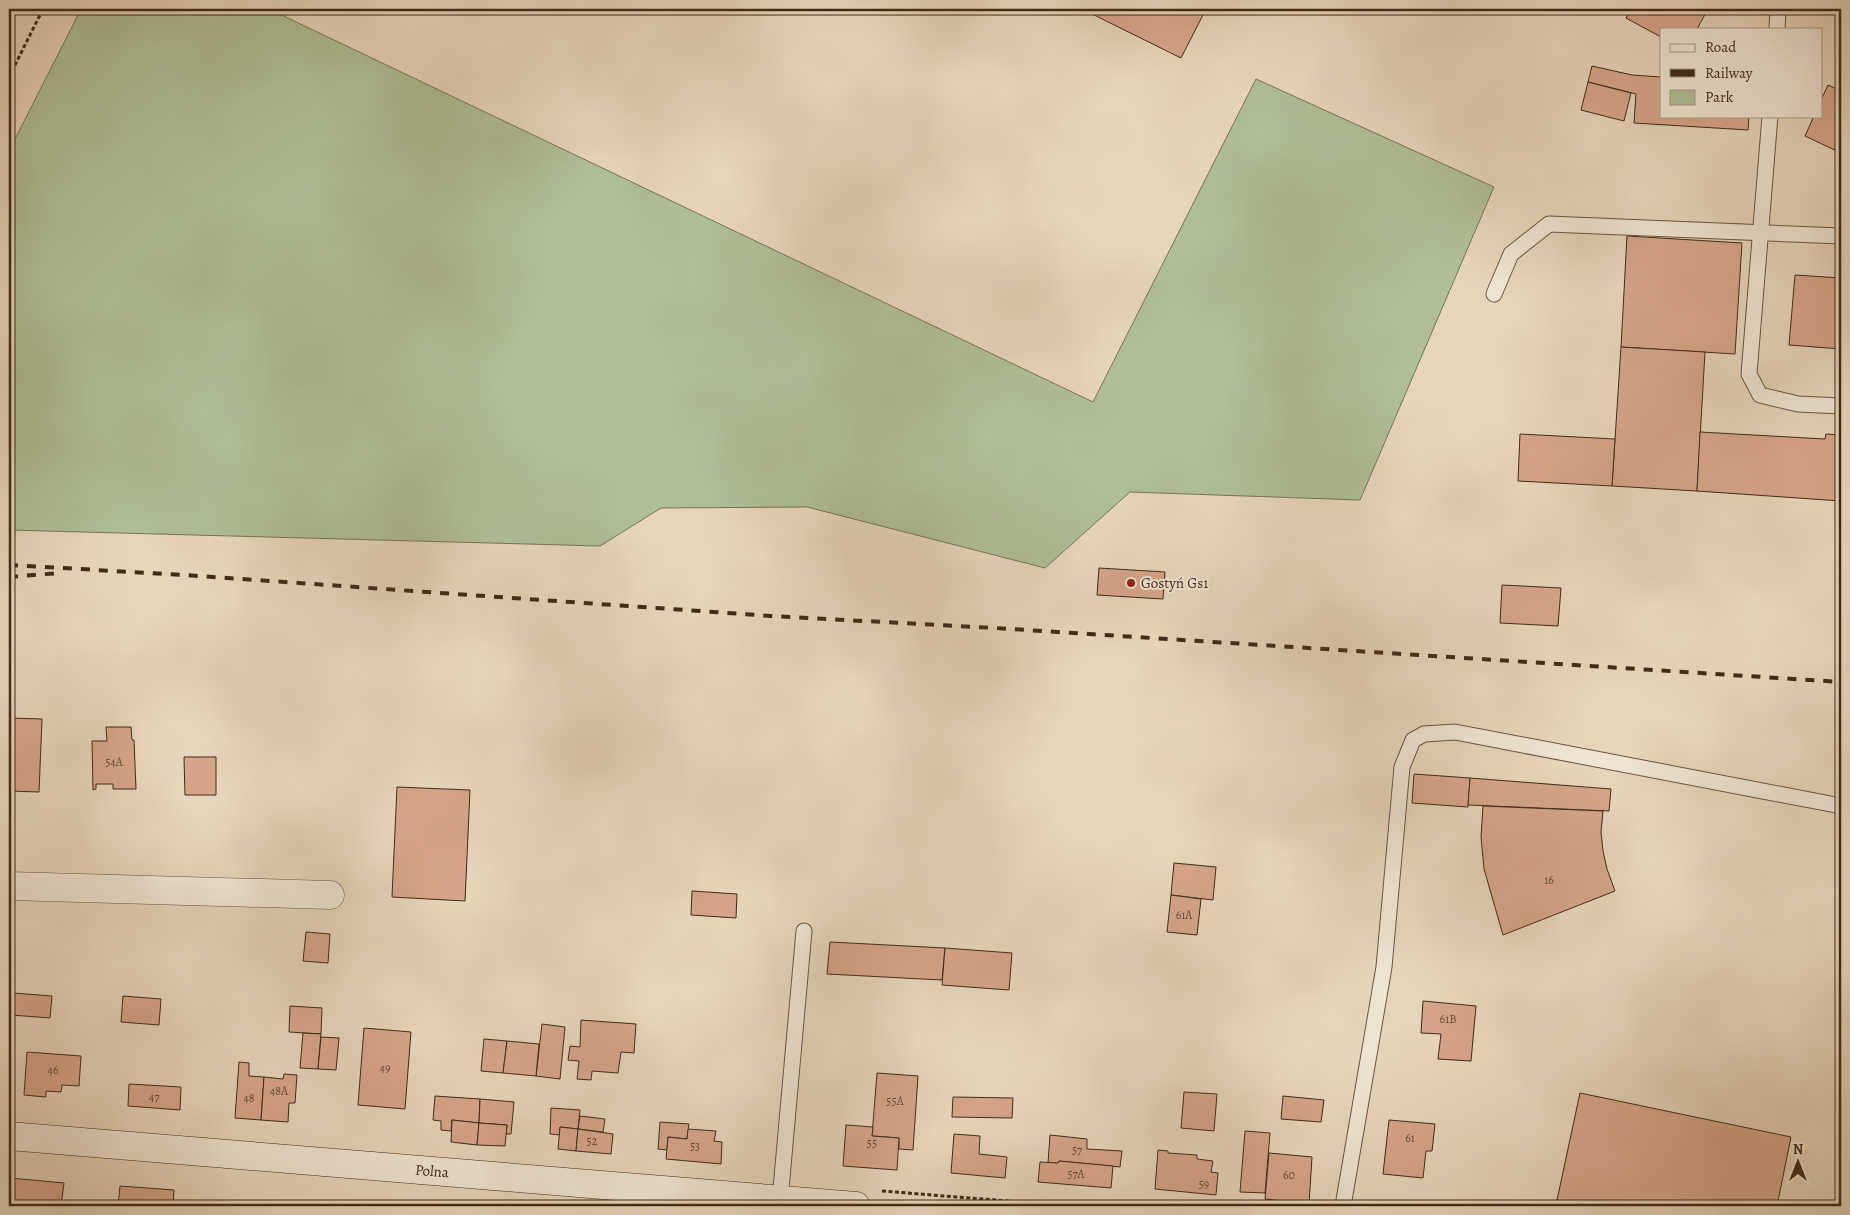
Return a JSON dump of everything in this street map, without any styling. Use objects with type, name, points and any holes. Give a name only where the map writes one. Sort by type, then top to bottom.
[{"type":"street","points":[[9,886],[330,895]]},
{"type":"street","name":"Polna","points":[[9,1136],[856,1206]]},
{"type":"lane","points":[[1777,28],[1778,9]]},
{"type":"lane","points":[[1770,118],[1749,374],[1760,395],[1798,404],[1841,406]]},
{"type":"lane","points":[[1494,294],[1511,254],[1549,224],[1761,231],[1841,236]]},
{"type":"lane","points":[[1343,1206],[1384,967],[1402,767],[1413,740],[1424,734],[1455,732],[1841,806]]},
{"type":"lane","points":[[780,1200],[804,931]]},
{"type":"path","points":[[9,77],[44,9]]},
{"type":"green space","points":[[81,9],[269,9],[1093,402],[1256,79],[1494,187],[1360,500],[1130,492],[1045,568],[807,507],[661,508],[600,546],[9,530],[9,151]]},
{"type":"building","points":[[1082,9],[1206,9],[1181,58]]},
{"type":"building","points":[[1631,9],[1708,9],[1698,28],[1660,28],[1660,36],[1626,18]]},
{"type":"building","points":[[1592,66],[1632,75],[1660,77],[1660,118],[1749,118],[1748,130],[1634,123],[1636,94],[1588,82]]},
{"type":"building","points":[[1588,82],[1631,93],[1624,121],[1581,110]]},
{"type":"building","points":[[1828,85],[1841,91],[1841,153],[1805,136],[1813,118],[1822,118],[1822,98]]},
{"type":"building","points":[[1627,236],[1742,243],[1735,354],[1621,347]]},
{"type":"building","points":[[1795,275],[1841,278],[1841,349],[1789,345]]},
{"type":"building","points":[[1621,347],[1705,352],[1697,491],[1612,486]]},
{"type":"building","points":[[1700,432],[1825,439],[1826,434],[1841,435],[1841,501],[1697,491]]},
{"type":"building","points":[[1520,434],[1615,439],[1612,486],[1518,481]]},
{"type":"building","name":"Gostyń Gs1","points":[[1099,568],[1165,572],[1163,599],[1097,595]]},
{"type":"building","points":[[1502,585],[1561,588],[1558,626],[1500,623]]},
{"type":"building","points":[[9,718],[42,719],[39,792],[9,791]]},
{"type":"building","points":[[106,727],[131,727],[132,740],[134,740],[136,789],[113,789],[113,784],[96,784],[96,789],[93,790],[92,741],[107,741]]},
{"type":"building","points":[[184,757],[216,757],[216,795],[185,795]]},
{"type":"building","points":[[1414,774],[1470,778],[1468,807],[1412,803]]},
{"type":"building","points":[[1470,778],[1611,789],[1609,811],[1468,805]]},
{"type":"building","points":[[397,787],[470,790],[465,901],[392,897]]},
{"type":"building","points":[[1483,806],[1603,811],[1601,832],[1603,851],[1615,891],[1503,935],[1484,869],[1481,837]]},
{"type":"building","points":[[1174,863],[1216,867],[1213,900],[1171,895]]},
{"type":"building","points":[[692,891],[737,894],[736,918],[691,915]]},
{"type":"building","points":[[1171,895],[1201,899],[1197,935],[1167,932]]},
{"type":"building","points":[[306,932],[330,934],[328,963],[303,961]]},
{"type":"building","points":[[830,942],[945,948],[942,980],[827,974]]},
{"type":"building","points":[[945,948],[1012,953],[1009,990],[942,985]]},
{"type":"building","points":[[13,993],[52,996],[50,1018],[11,1015]]},
{"type":"building","points":[[123,996],[161,999],[159,1025],[121,1022]]},
{"type":"building","points":[[1423,1001],[1476,1006],[1471,1061],[1438,1059],[1441,1034],[1421,1033]]},
{"type":"building","points":[[290,1006],[322,1008],[321,1034],[289,1032]]},
{"type":"building","points":[[581,1020],[636,1024],[634,1053],[621,1052],[618,1073],[592,1071],[591,1080],[577,1079],[579,1061],[568,1060],[570,1046],[580,1047]]},
{"type":"building","points":[[542,1024],[565,1027],[560,1079],[536,1076]]},
{"type":"building","points":[[364,1028],[411,1032],[405,1109],[358,1105]]},
{"type":"building","points":[[303,1033],[321,1034],[318,1069],[300,1068]]},
{"type":"building","points":[[321,1037],[339,1038],[336,1070],[318,1069]]},
{"type":"building","points":[[484,1039],[507,1041],[503,1073],[481,1071]]},
{"type":"building","points":[[507,1041],[539,1044],[536,1076],[503,1073]]},
{"type":"building","points":[[27,1052],[81,1056],[79,1086],[62,1085],[61,1092],[46,1091],[46,1097],[24,1095]]},
{"type":"building","points":[[239,1062],[249,1063],[249,1076],[264,1077],[261,1120],[235,1118]]},
{"type":"building","points":[[877,1073],[918,1076],[913,1150],[899,1149],[899,1138],[872,1136]]},
{"type":"building","points":[[284,1074],[297,1075],[295,1103],[289,1103],[288,1122],[261,1120],[264,1077],[283,1079]]},
{"type":"building","points":[[129,1084],[181,1087],[180,1110],[128,1106]]},
{"type":"building","points":[[1184,1092],[1217,1094],[1214,1131],[1181,1128]]},
{"type":"building","points":[[1580,1093],[1791,1137],[1777,1206],[1587,1206],[1557,1200]]},
{"type":"building","points":[[435,1096],[480,1099],[479,1123],[452,1120],[451,1131],[441,1130],[441,1121],[433,1120]]},
{"type":"building","points":[[1283,1096],[1324,1100],[1321,1122],[1281,1119]]},
{"type":"building","points":[[953,1097],[1013,1098],[1012,1118],[952,1117]]},
{"type":"building","points":[[480,1099],[514,1102],[511,1134],[506,1134],[507,1125],[479,1123]]},
{"type":"building","points":[[551,1108],[580,1110],[578,1129],[560,1127],[560,1135],[550,1134]]},
{"type":"building","points":[[580,1116],[605,1119],[603,1132],[578,1129]]},
{"type":"building","points":[[452,1120],[479,1123],[477,1145],[451,1142]]},
{"type":"building","points":[[1389,1120],[1435,1124],[1432,1151],[1426,1151],[1423,1178],[1383,1174]]},
{"type":"building","points":[[660,1122],[689,1124],[687,1139],[668,1137],[667,1150],[658,1149]]},
{"type":"building","points":[[479,1123],[507,1125],[505,1146],[477,1145]]},
{"type":"building","points":[[846,1125],[873,1127],[872,1136],[899,1138],[897,1170],[843,1166]]},
{"type":"building","points":[[560,1127],[578,1129],[576,1151],[558,1149]]},
{"type":"building","points":[[578,1129],[613,1134],[611,1154],[576,1151]]},
{"type":"building","points":[[688,1129],[716,1131],[714,1141],[722,1142],[721,1164],[666,1159],[668,1137],[687,1139]]},
{"type":"building","points":[[1245,1131],[1270,1133],[1265,1193],[1240,1192]]},
{"type":"building","points":[[954,1134],[980,1136],[979,1154],[1007,1157],[1005,1178],[951,1173]]},
{"type":"building","points":[[1050,1135],[1087,1139],[1087,1149],[1122,1151],[1120,1167],[1059,1161],[1058,1163],[1048,1163]]},
{"type":"building","points":[[1158,1150],[1168,1151],[1168,1153],[1197,1155],[1197,1159],[1213,1161],[1211,1172],[1218,1173],[1216,1195],[1155,1189]]},
{"type":"building","points":[[1269,1153],[1312,1157],[1309,1204],[1265,1199]]},
{"type":"building","points":[[1059,1161],[1113,1166],[1111,1188],[1038,1182],[1040,1162],[1058,1163]]},
{"type":"building","points":[[10,1178],[64,1183],[61,1206],[9,1206]]},
{"type":"building","points":[[120,1186],[174,1190],[173,1206],[118,1206]]},
{"type":"building","points":[[335,1202],[380,1206],[335,1206]]},
{"type":"railway","points":[[9,565],[184,575],[771,616],[995,628],[1841,682]]},
{"type":"railway","points":[[9,577],[59,573]]},
{"type":"place","name":"Gostyń Gs1","points":[[1131,583]]}]
